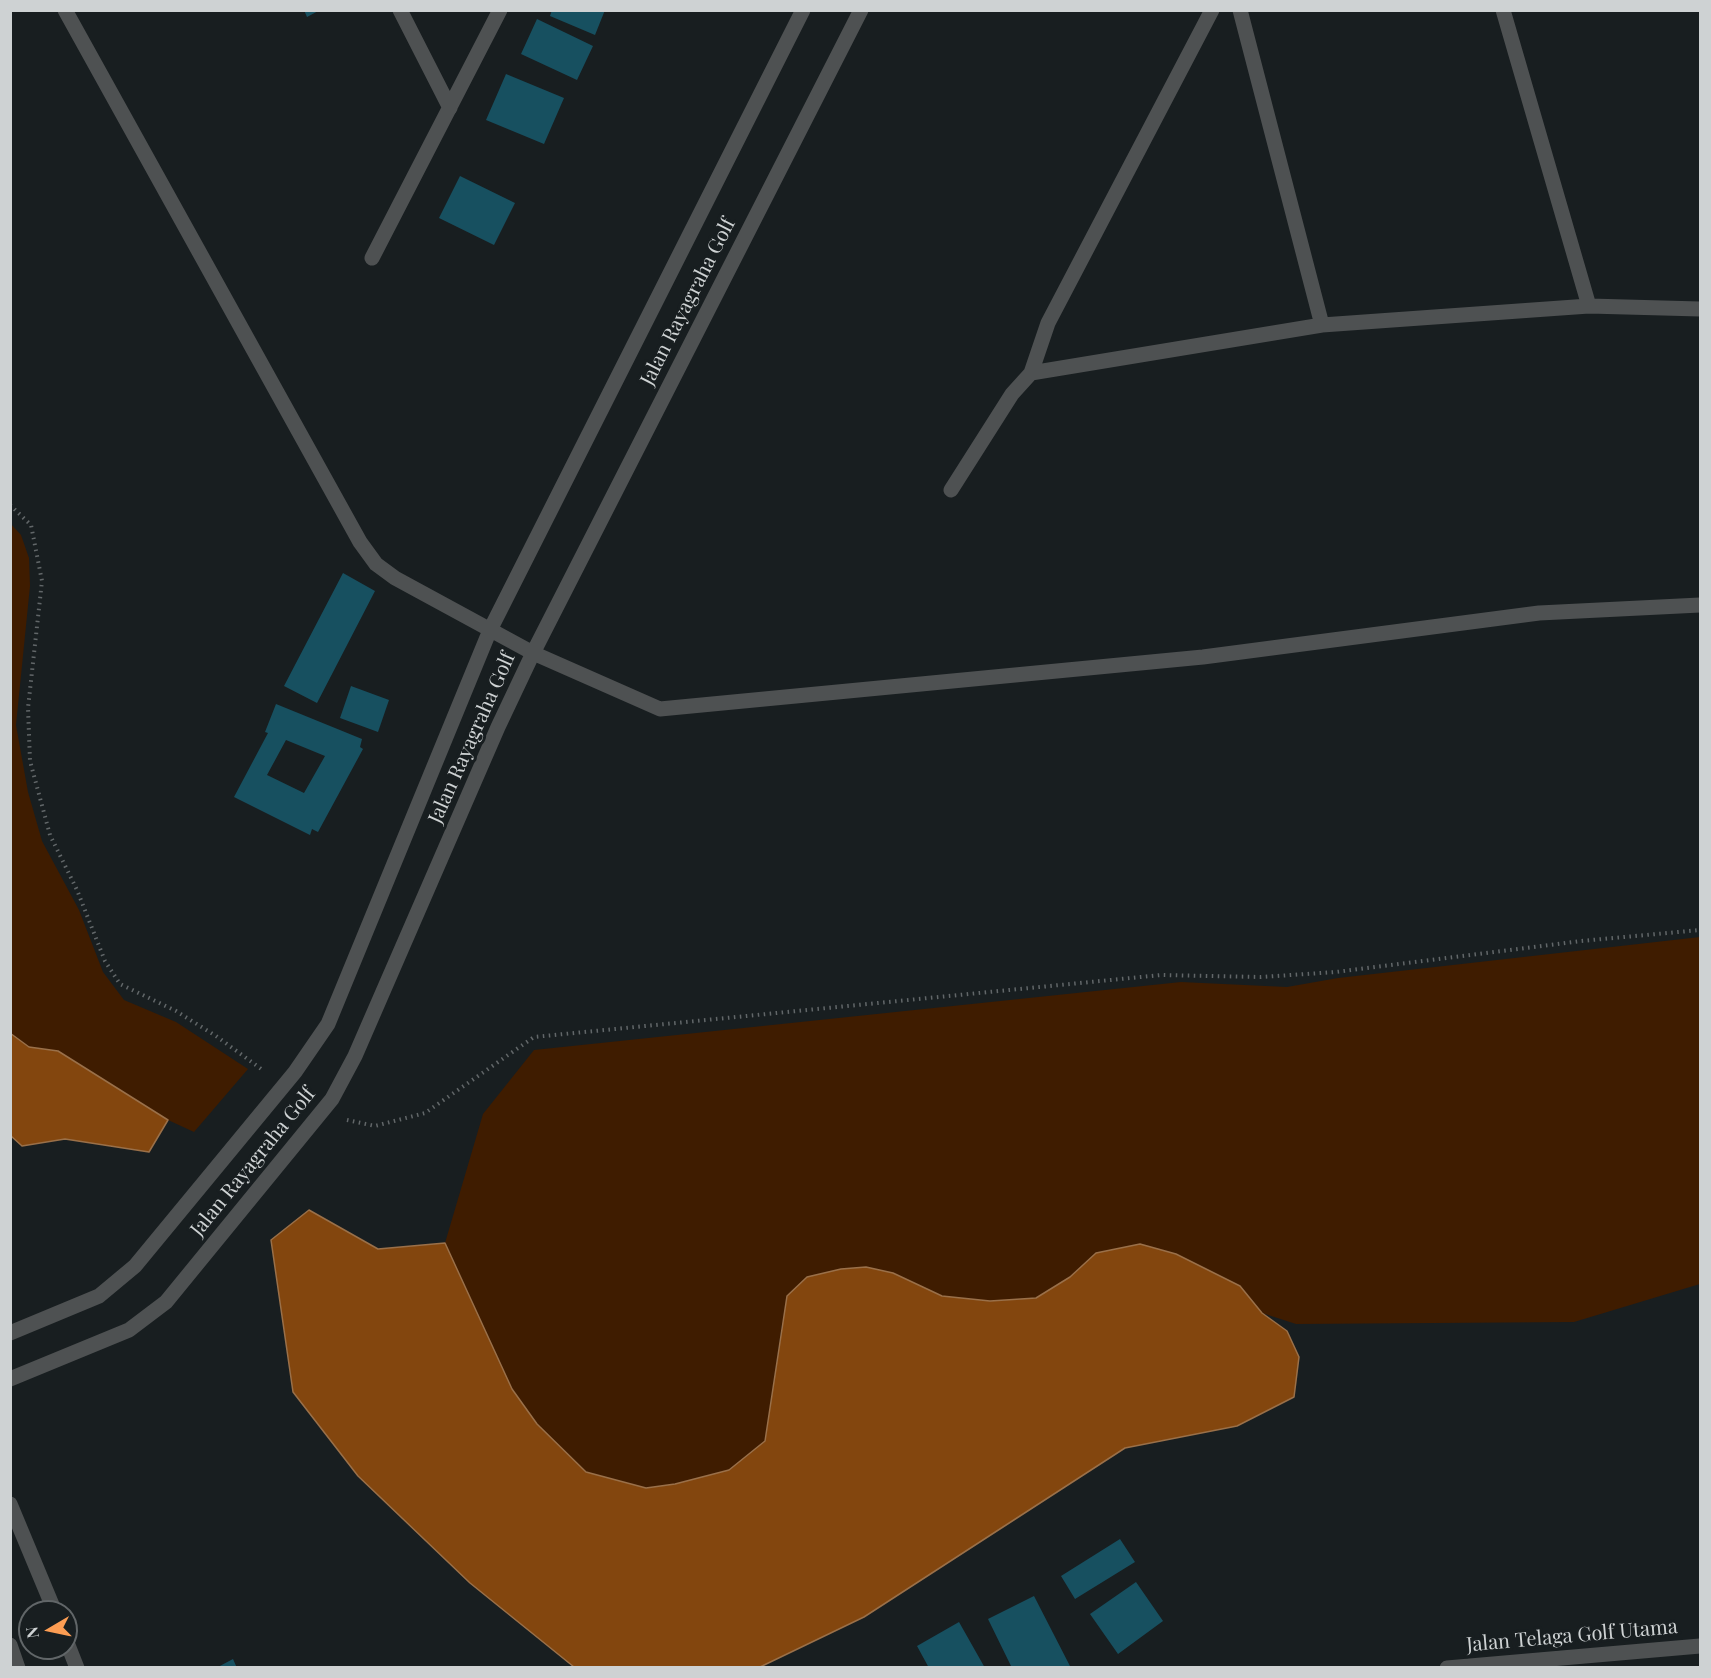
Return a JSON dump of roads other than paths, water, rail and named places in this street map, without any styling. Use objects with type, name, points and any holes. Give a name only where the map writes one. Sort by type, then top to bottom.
[{"type":"street","points":[[65,10],[360,542],[376,564],[395,578],[533,653],[660,709],[1203,657],[1539,613],[1701,605]]},
{"type":"street","points":[[400,10],[450,108]]},
{"type":"street","points":[[372,258],[500,10]]},
{"type":"street","name":"Jalan Rayagraha Golf","points":[[10,1333],[99,1296],[135,1266],[284,1085],[328,1024],[490,630],[803,10]]},
{"type":"street","name":"Jalan Rayagraha Golf","points":[[10,1379],[129,1330],[166,1302],[332,1100],[356,1056],[498,728],[533,653],[861,10]]},
{"type":"street","points":[[951,490],[1012,394],[1031,372],[1048,323],[1212,10]]},
{"type":"street","points":[[1240,10],[1322,325]]},
{"type":"street","points":[[1503,10],[1589,306]]},
{"type":"street","points":[[1031,372],[1322,325],[1589,306],[1701,309]]},
{"type":"street","points":[[10,1504],[50,1600]]},
{"type":"street","points":[[10,1645],[18,1668]]},
{"type":"street","name":"Jalan Telaga Golf Utama","points":[[1447,1668],[1701,1646]]}]
